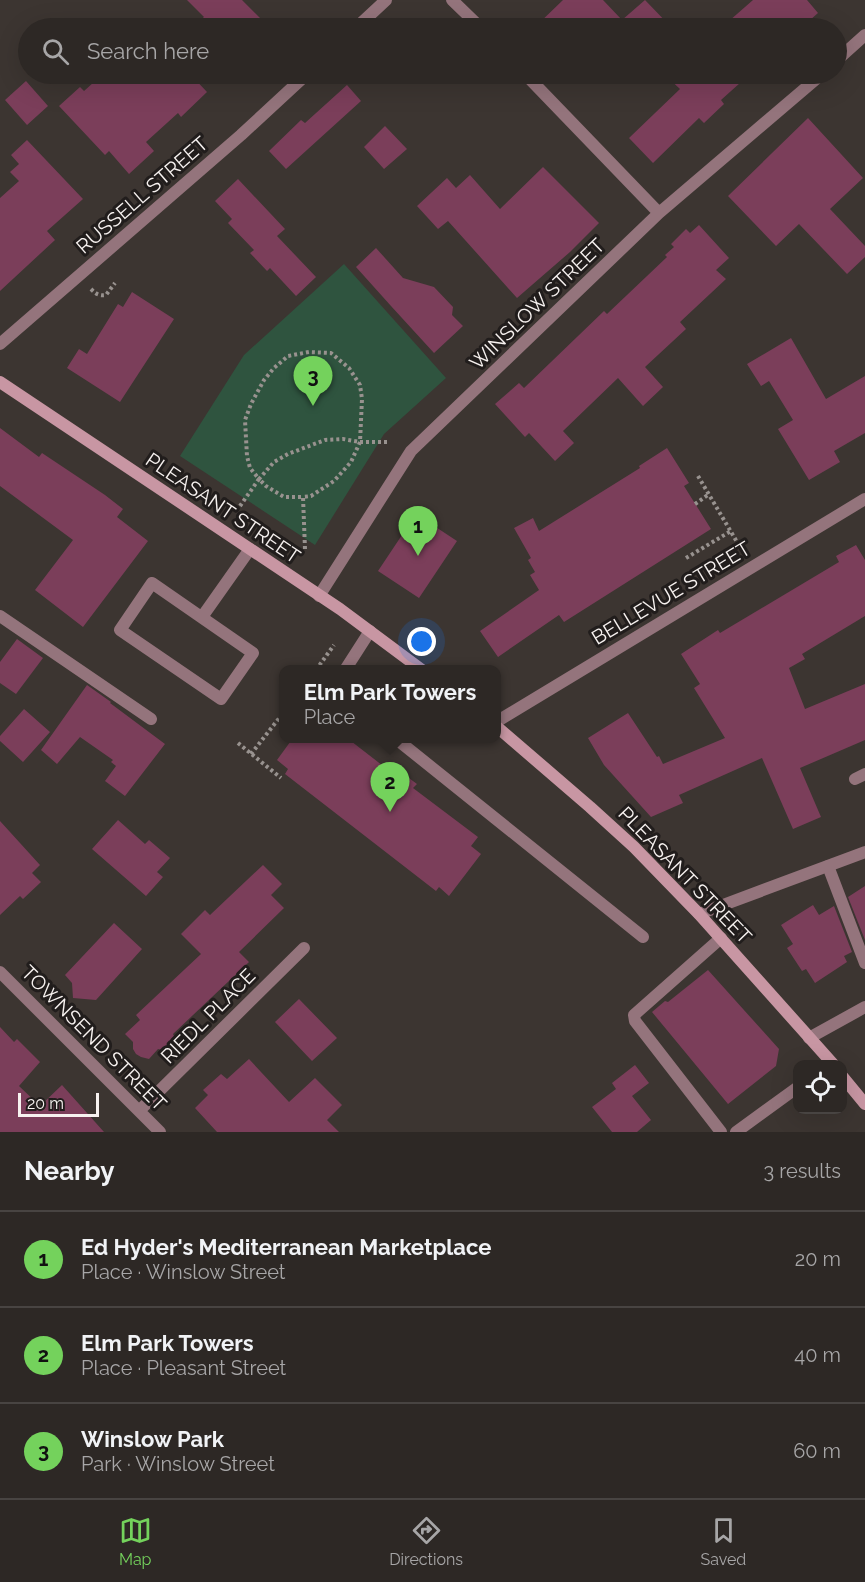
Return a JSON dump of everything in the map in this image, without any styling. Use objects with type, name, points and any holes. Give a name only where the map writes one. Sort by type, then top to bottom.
[{"type":"main road","name":"PLEASANT STREET","points":[[0,382],[250,549],[417,665]]},
{"type":"main road","name":"PLEASANT STREET","points":[[501,728],[634,847],[721,938],[828,1060]]},
{"type":"main road","points":[[847,1081],[865,1104]]},
{"type":"street","points":[[367,18],[386,0]]},
{"type":"street","points":[[452,0],[471,18]]},
{"type":"street","points":[[847,52],[865,35]]},
{"type":"street","name":"RUSSELL STREET","points":[[0,344],[297,84]]},
{"type":"street","points":[[535,84],[659,213]]},
{"type":"street","name":"WINSLOW STREET","points":[[319,596],[411,451],[659,213],[810,84]]},
{"type":"street","name":"BELLEVUE STREET","points":[[501,721],[865,499]]},
{"type":"street","points":[[202,617],[250,549]]},
{"type":"street","points":[[152,583],[202,617],[253,653],[221,699],[120,630],[152,583]]},
{"type":"street","points":[[0,616],[152,719]]},
{"type":"street","points":[[348,665],[370,631]]},
{"type":"street","points":[[401,743],[643,937]]},
{"type":"street","points":[[699,914],[865,852]]},
{"type":"street","points":[[828,866],[865,963]]},
{"type":"street","points":[[721,938],[634,1015],[635,1021],[721,1132]]},
{"type":"street","name":"RIEDL PLACE","points":[[139,1111],[304,948]]},
{"type":"street","name":"TOWNSEND STREET","points":[[0,972],[160,1132]]},
{"type":"street","points":[[810,1038],[865,1006]]},
{"type":"street","points":[[736,1132],[793,1091]]},
{"type":"path","points":[[89,287],[95,294],[101,296],[106,295],[115,283]]},
{"type":"path","points":[[309,352],[331,353],[349,368],[360,385],[362,399],[360,442],[351,462],[334,481],[311,496],[284,497],[266,486],[250,468],[245,420],[264,381],[288,356],[309,352]]},
{"type":"path","points":[[240,506],[274,462],[288,454],[325,440],[388,442]]},
{"type":"path","points":[[698,476],[737,542]]},
{"type":"path","points":[[695,504],[709,494]]},
{"type":"path","points":[[303,497],[305,549]]},
{"type":"path","points":[[686,558],[731,531]]},
{"type":"path","points":[[319,665],[334,645]]},
{"type":"path","points":[[251,754],[279,718]]},
{"type":"path","points":[[238,743],[281,778]]},
{"type":"green space","points":[[344,264],[446,378],[384,434],[315,545],[180,456],[244,355]]},
{"type":"building","points":[[187,0],[242,0],[260,18],[203,18]]},
{"type":"building","points":[[563,0],[603,0],[620,18],[544,18]]},
{"type":"building","points":[[645,0],[662,18],[624,18]]},
{"type":"building","points":[[753,0],[807,0],[818,13],[812,18],[732,18]]},
{"type":"building","points":[[23,84],[29,84],[48,106],[27,125],[5,100]]},
{"type":"building","points":[[92,84],[199,84],[207,92],[181,117],[178,113],[146,142],[154,151],[129,174],[109,151],[105,155],[59,106],[80,87],[84,91]]},
{"type":"building","points":[[675,84],[739,84],[721,100],[724,104],[704,123],[699,118],[653,163],[629,138],[680,89]]},
{"type":"building","points":[[347,85],[361,101],[286,169],[269,151],[301,120],[305,123]]},
{"type":"building","points":[[808,118],[863,178],[830,209],[865,246],[865,257],[847,274],[799,224],[776,246],[728,196]]},
{"type":"building","points":[[385,126],[407,149],[384,169],[364,147]]},
{"type":"building","points":[[27,140],[83,199],[47,231],[55,240],[0,291],[0,198],[19,181],[10,172],[19,164],[11,155]]},
{"type":"building","points":[[543,167],[599,223],[570,252],[517,298],[448,221],[438,229],[417,206],[447,178],[456,188],[470,175],[500,209]]},
{"type":"building","points":[[238,179],[285,229],[277,236],[316,277],[296,296],[270,268],[267,271],[250,253],[254,250],[228,223],[232,219],[215,201]]},
{"type":"building","points":[[699,225],[729,258],[716,270],[726,279],[680,322],[686,329],[645,367],[663,387],[643,406],[618,378],[563,431],[574,443],[555,461],[529,433],[525,437],[495,404],[519,383],[524,388],[604,311],[607,314],[667,257],[665,255],[674,247],[671,244],[686,229],[690,233]]},
{"type":"building","points":[[376,248],[403,278],[434,287],[453,307],[452,315],[463,326],[434,353],[356,267]]},
{"type":"building","points":[[132,292],[174,319],[120,402],[67,368],[79,349],[87,354],[118,304],[123,307]]},
{"type":"building","points":[[791,338],[826,399],[865,376],[865,433],[834,451],[840,462],[809,480],[778,429],[793,420],[769,381],[761,386],[747,364]]},
{"type":"building","points":[[0,428],[39,457],[42,453],[105,495],[123,509],[117,517],[148,541],[83,627],[35,590],[73,540],[0,486]]},
{"type":"building","points":[[667,448],[689,483],[684,486],[711,529],[564,622],[559,615],[498,657],[480,631],[539,590],[530,575],[535,572],[528,560],[531,558],[514,528],[533,518],[539,531],[640,468],[639,466]]},
{"type":"building","points":[[416,514],[457,541],[419,598],[378,571]]},
{"type":"building","points":[[856,545],[865,560],[865,616],[802,654],[805,659],[789,668],[805,709],[865,684],[865,740],[800,768],[821,817],[793,829],[762,758],[679,795],[683,803],[651,817],[604,765],[588,738],[628,713],[663,764],[725,738],[694,688],[700,684],[681,654],[718,630],[720,633],[839,562],[836,556]]},
{"type":"building","points":[[17,639],[43,658],[16,694],[0,683],[0,662]]},
{"type":"building","points":[[87,685],[165,744],[125,796],[105,781],[116,766],[111,762],[113,760],[80,737],[57,764],[41,750]]},
{"type":"building","points":[[24,709],[50,732],[23,762],[0,741],[0,736]]},
{"type":"building","points":[[289,743],[353,743],[387,769],[390,764],[417,784],[413,788],[478,837],[471,846],[481,854],[449,896],[439,887],[436,891],[285,774],[288,769],[277,760]]},
{"type":"building","points":[[118,820],[145,844],[149,840],[170,858],[157,872],[163,877],[146,896],[92,849]]},
{"type":"building","points":[[0,821],[40,865],[32,873],[41,882],[23,899],[20,896],[0,915]]},
{"type":"building","points":[[263,865],[282,884],[271,895],[284,908],[239,952],[249,962],[173,1034],[175,1038],[162,1050],[158,1049],[149,1059],[136,1054],[133,1042],[125,1034],[140,1020],[136,1015],[201,954],[181,934],[205,910],[210,915]]},
{"type":"building","points":[[865,886],[865,940],[848,897]]},
{"type":"building","points":[[813,905],[819,915],[834,906],[852,952],[844,956],[847,962],[815,983],[806,969],[802,971],[787,948],[793,944],[781,925]]},
{"type":"building","points":[[114,923],[142,949],[96,1000],[73,998],[72,983],[65,975]]},
{"type":"building","points":[[708,970],[779,1049],[776,1066],[728,1104],[652,1012]]},
{"type":"building","points":[[299,999],[337,1038],[312,1061],[275,1022]]},
{"type":"building","points":[[0,1027],[14,1042],[17,1039],[40,1062],[19,1086],[40,1106],[62,1085],[104,1132],[0,1132]]},
{"type":"building","points":[[249,1059],[289,1102],[315,1078],[342,1105],[327,1120],[339,1132],[217,1132],[195,1108],[208,1095],[203,1090],[221,1074],[227,1079]]},
{"type":"building","points":[[635,1065],[649,1083],[632,1096],[651,1120],[637,1132],[612,1132],[592,1107],[616,1089],[612,1083]]},
{"type":"place","name":"Winslow Park","points":[[313,406]]},
{"type":"place","name":"Ed Hyder's Mediterranean Marketplace","points":[[418,556]]},
{"type":"place","name":"Elm Park Towers","points":[[390,812]]}]
